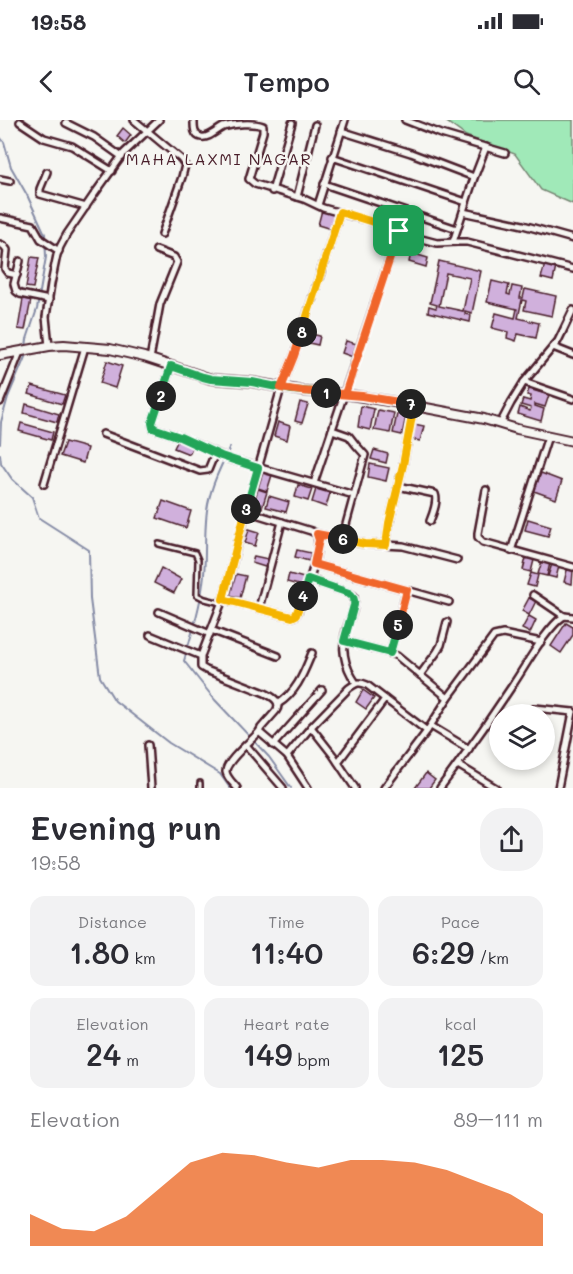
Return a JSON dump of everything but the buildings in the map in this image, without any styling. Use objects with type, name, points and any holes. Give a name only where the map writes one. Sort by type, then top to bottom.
[{"type":"street","points":[[134,120],[181,159],[184,165],[162,234]]},
{"type":"street","points":[[49,346],[42,298],[67,234],[122,157],[159,120]]},
{"type":"street","points":[[194,120],[195,132],[202,137],[224,127],[255,124],[262,126],[263,132],[249,179],[255,184],[414,237],[437,243],[476,244],[573,269]]},
{"type":"street","points":[[318,205],[345,120]]},
{"type":"street","points":[[405,120],[441,134],[506,153]]},
{"type":"street","points":[[20,122],[44,138],[72,146],[112,171]]},
{"type":"street","points":[[66,123],[94,137],[122,157]]},
{"type":"street","points":[[272,190],[292,123]]},
{"type":"street","points":[[297,197],[315,125]]},
{"type":"street","points":[[341,131],[411,153],[474,177]]},
{"type":"street","points":[[453,242],[486,147]]},
{"type":"street","points":[[332,157],[466,202]]},
{"type":"street","points":[[47,172],[40,194],[86,207]]},
{"type":"street","points":[[0,179],[10,181]]},
{"type":"street","points":[[324,184],[457,229]]},
{"type":"street","points":[[278,704],[273,697],[201,667],[201,656],[222,601],[281,388],[294,356],[340,212]]},
{"type":"street","points":[[463,212],[573,239]]},
{"type":"street","points":[[0,218],[33,225],[45,242],[59,251]]},
{"type":"street","points":[[314,483],[399,231]]},
{"type":"street","points":[[0,244],[7,250],[5,269],[8,273],[16,275]]},
{"type":"street","points":[[150,359],[160,304],[177,262],[174,257],[156,250]]},
{"type":"street","points":[[20,261],[14,284],[16,291],[20,294],[42,298]]},
{"type":"street","points":[[500,424],[524,382],[562,334],[573,310]]},
{"type":"street","points":[[0,355],[64,345],[110,349],[150,359],[203,377],[252,382],[302,391],[345,394],[414,405],[468,415],[573,441]]},
{"type":"street","points":[[44,484],[85,347]]},
{"type":"street","points":[[553,347],[573,355]]},
{"type":"street","points":[[0,402],[24,351]]},
{"type":"street","points":[[171,366],[152,423],[156,429],[229,459],[354,495]]},
{"type":"street","points":[[524,382],[573,399]]},
{"type":"street","points":[[386,545],[414,405]]},
{"type":"street","points":[[332,430],[351,438],[365,455],[342,539]]},
{"type":"street","points":[[104,434],[200,471],[208,470],[218,455]]},
{"type":"street","points":[[511,551],[548,436]]},
{"type":"street","points":[[398,486],[437,496],[430,521]]},
{"type":"street","points":[[486,490],[478,537],[480,540],[486,544],[573,567]]},
{"type":"street","points":[[246,511],[317,534],[365,544],[403,546],[457,560]]},
{"type":"street","points":[[259,608],[282,522]]},
{"type":"street","points":[[222,601],[285,616],[296,615],[314,564],[319,540],[317,534]]},
{"type":"street","points":[[314,564],[449,602]]},
{"type":"street","points":[[308,579],[354,596],[344,651],[349,673],[356,683]]},
{"type":"street","points":[[390,653],[407,590]]},
{"type":"street","points":[[533,596],[564,616],[573,617]]},
{"type":"street","points":[[159,612],[198,629],[278,656]]},
{"type":"street","points":[[440,788],[492,717],[541,642],[558,620],[564,616]]},
{"type":"street","points":[[420,675],[441,645],[447,622]]},
{"type":"street","points":[[150,635],[201,656]]},
{"type":"street","points":[[384,788],[492,639],[497,635],[508,635],[541,642]]},
{"type":"street","points":[[344,641],[397,656],[448,698]]},
{"type":"street","points":[[237,788],[227,776],[227,766],[276,711],[278,704],[287,698],[296,687],[312,652]]},
{"type":"street","points":[[286,756],[311,727],[356,683],[361,682],[429,728],[469,749]]},
{"type":"street","points":[[273,745],[322,690]]},
{"type":"street","points":[[338,762],[385,699]]},
{"type":"street","points":[[555,710],[573,712],[558,788]]},
{"type":"street","points":[[311,727],[355,788]]},
{"type":"street","points":[[257,734],[286,756],[308,788]]},
{"type":"street","points":[[248,744],[283,788]]},
{"type":"street","points":[[148,745],[151,788]]},
{"type":"street","points":[[565,754],[573,756]]},
{"type":"street","points":[[458,765],[493,787]]},
{"type":"lane","points":[[159,544],[195,553],[198,560],[196,592],[205,599],[222,601]]},
{"type":"green space","points":[[444,120],[573,120],[573,204],[541,190],[515,154],[466,136]]},
{"type":"waterway","points":[[0,137],[4,142],[11,167],[45,234],[46,257],[37,309],[27,339],[25,357],[8,397],[1,422],[0,444]]},
{"type":"waterway","points":[[230,447],[214,482],[208,504],[202,593],[184,661],[215,700],[269,757],[291,788]]},
{"type":"waterway","points":[[0,454],[1,463],[12,479],[32,497],[39,518],[89,550],[90,599],[100,677],[115,701],[169,743],[220,774],[230,788]]},
{"type":"district","name":"MAHA LAXMI NAGAR","points":[[219,158]]},
{"type":"route","points":[[399,231],[340,212],[294,356],[281,388],[302,391],[345,394],[362,396],[414,405],[386,545],[365,544],[317,534],[319,540],[314,564],[407,590],[390,653],[344,641],[354,605],[354,596],[308,579],[296,615],[292,617],[223,599],[258,468],[221,456],[151,425],[171,366],[211,379],[252,382],[275,387],[292,390],[302,391],[324,393],[345,394],[399,231]]}]
